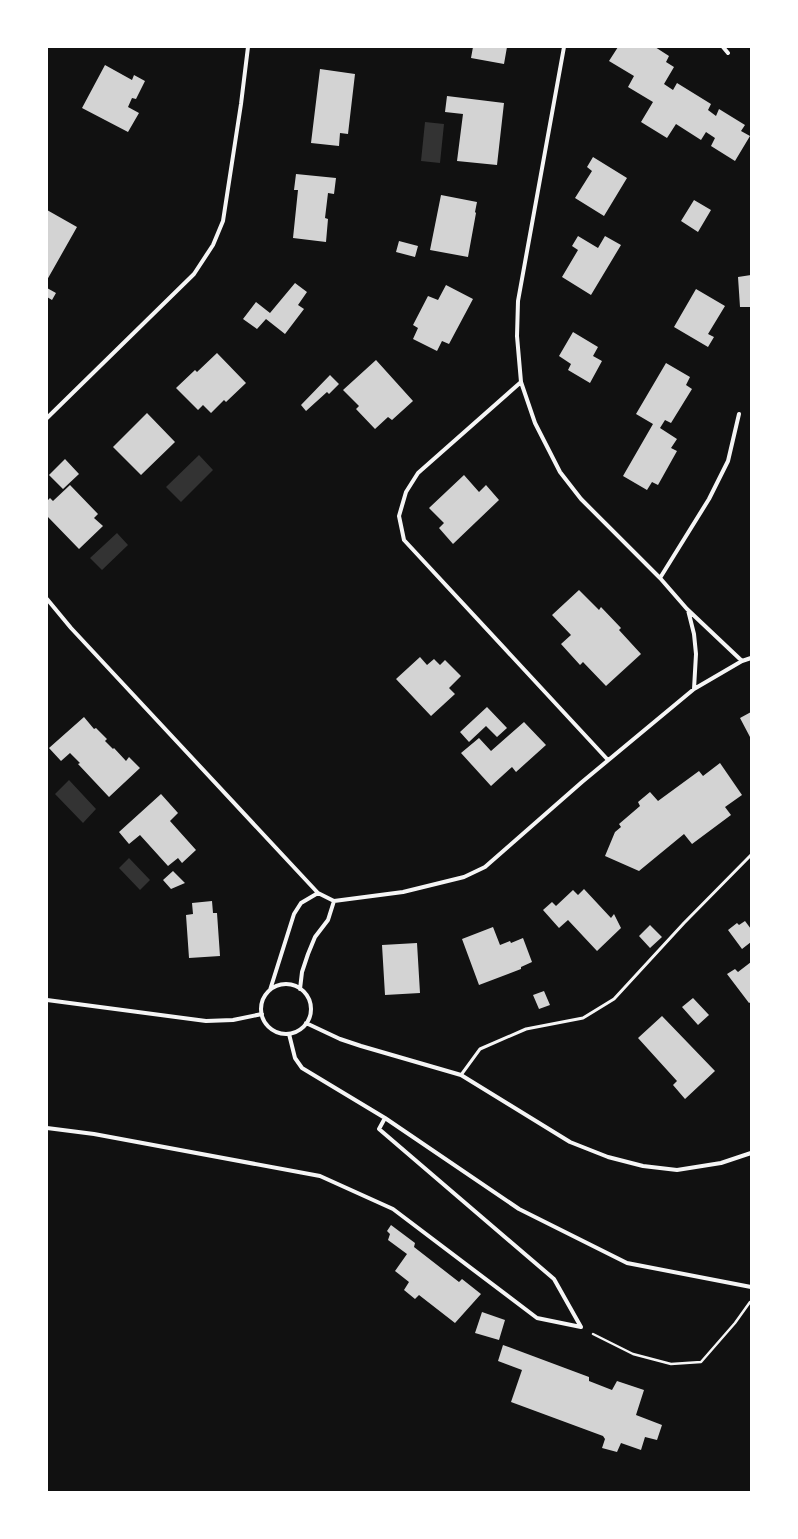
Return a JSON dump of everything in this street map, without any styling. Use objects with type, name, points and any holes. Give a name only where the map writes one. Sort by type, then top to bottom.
[{"type":"street","points":[[47,418],[194,274],[213,245],[223,221],[248,47]]},
{"type":"street","points":[[564,47],[518,301],[516,336],[521,382],[535,423],[560,472],[581,499],[660,578],[688,609],[742,661]]},
{"type":"street","points":[[724,47],[728,53]]},
{"type":"street","points":[[521,382],[418,473],[406,492],[399,516],[404,540],[608,760]]},
{"type":"street","points":[[660,578],[709,499],[728,461],[739,414]]},
{"type":"street","points":[[47,599],[71,628],[318,893],[334,901],[403,892],[464,877],[485,867],[608,760],[694,689],[742,661],[751,658]]},
{"type":"street","points":[[688,609],[694,634],[696,654],[694,689]]},
{"type":"street","points":[[270,990],[294,914],[301,903],[318,893]]},
{"type":"street","points":[[300,989],[302,972],[308,954],[315,937],[328,920],[334,901]]},
{"type":"street","points":[[285,984],[293,985],[300,989],[306,994],[309,1001],[310,1016],[302,1028],[289,1034],[282,1034],[269,1027],[264,1021],[262,1014],[265,995],[277,986],[285,984]]},
{"type":"street","points":[[47,1000],[206,1021],[233,1020],[262,1014]]},
{"type":"street","points":[[306,1023],[340,1039],[461,1075],[570,1142],[608,1157],[643,1166],[678,1170],[721,1163],[751,1152]]},
{"type":"street","points":[[289,1034],[295,1058],[302,1068],[385,1118],[519,1209],[627,1263],[751,1287]]},
{"type":"street","points":[[385,1118],[379,1129],[554,1279],[580,1327]]},
{"type":"street","points":[[47,1128],[94,1134],[320,1176],[393,1209],[537,1318],[580,1327]]},
{"type":"lane","points":[[461,1075],[480,1049],[526,1029],[583,1018],[614,999],[684,922],[751,855]]},
{"type":"path","points":[[580,1327],[633,1354],[671,1364],[701,1362],[735,1323],[751,1300]]},
{"type":"shaded area","points":[[425,122],[444,124],[440,163],[421,161]]},
{"type":"shaded area","points":[[199,455],[213,470],[181,502],[166,487]]},
{"type":"shaded area","points":[[117,533],[128,545],[102,570],[90,558]]},
{"type":"shaded area","points":[[69,780],[96,809],[83,823],[55,794]]},
{"type":"shaded area","points":[[129,858],[150,880],[140,890],[119,868]]},
{"type":"building","points":[[473,47],[507,47],[504,64],[471,58]]},
{"type":"building","points":[[618,47],[655,47],[669,56],[666,62],[674,67],[664,84],[673,90],[677,83],[711,104],[708,110],[716,116],[719,109],[745,125],[741,131],[750,136],[735,161],[711,146],[715,138],[706,132],[701,140],[676,124],[667,138],[641,122],[653,102],[628,87],[634,76],[609,61]]},
{"type":"building","points":[[105,65],[132,80],[134,75],[145,81],[136,99],[132,98],[128,107],[139,113],[128,132],[82,108]]},
{"type":"building","points":[[320,69],[355,74],[348,134],[340,133],[339,146],[311,143]]},
{"type":"building","points":[[447,96],[504,103],[497,165],[457,161],[463,114],[445,112]]},
{"type":"building","points":[[593,157],[627,178],[604,216],[575,198],[592,171],[587,167]]},
{"type":"building","points":[[296,174],[336,178],[334,194],[328,193],[325,218],[328,219],[326,242],[293,238],[298,190],[294,190]]},
{"type":"building","points":[[441,195],[477,202],[468,257],[430,250]]},
{"type":"building","points":[[694,200],[711,210],[698,232],[681,221]]},
{"type":"building","points":[[47,210],[77,227],[47,280]]},
{"type":"building","points":[[578,236],[598,248],[605,236],[621,245],[591,295],[562,277],[578,250],[572,246]]},
{"type":"building","points":[[399,241],[418,246],[415,257],[396,252]]},
{"type":"building","points":[[751,275],[751,307],[740,307],[738,277]]},
{"type":"building","points":[[295,283],[307,292],[298,305],[304,309],[285,334],[266,319],[257,329],[243,319],[256,302],[270,313]]},
{"type":"building","points":[[446,285],[473,299],[449,344],[442,341],[437,351],[413,339],[418,328],[413,325],[428,296],[438,300]]},
{"type":"building","points":[[47,288],[56,293],[52,300],[47,297]]},
{"type":"building","points":[[696,289],[725,306],[708,334],[714,337],[708,347],[674,327]]},
{"type":"building","points":[[573,332],[598,347],[593,356],[602,361],[590,383],[568,370],[571,364],[559,356]]},
{"type":"building","points":[[217,353],[246,383],[226,402],[224,400],[211,413],[203,405],[198,410],[176,388],[195,370],[197,372]]},
{"type":"building","points":[[376,360],[413,401],[392,420],[388,417],[375,429],[356,409],[359,406],[343,390]]},
{"type":"building","points":[[666,363],[690,377],[686,385],[692,389],[671,423],[665,420],[660,428],[677,439],[671,448],[677,451],[658,485],[652,482],[647,490],[623,476],[653,424],[636,414]]},
{"type":"building","points":[[330,375],[339,384],[329,394],[327,392],[306,411],[301,405]]},
{"type":"building","points":[[147,413],[175,442],[141,475],[113,447]]},
{"type":"building","points":[[65,459],[79,474],[63,489],[49,475]]},
{"type":"building","points":[[464,475],[479,492],[486,485],[499,500],[453,544],[439,528],[444,523],[429,508]]},
{"type":"building","points":[[70,485],[98,514],[94,518],[103,526],[79,549],[47,516],[47,501],[50,498],[53,501]]},
{"type":"building","points":[[579,590],[599,610],[601,607],[621,628],[619,630],[641,654],[606,686],[583,662],[580,665],[561,644],[571,635],[552,615]]},
{"type":"building","points":[[420,657],[427,665],[434,659],[440,665],[445,660],[461,676],[449,688],[455,694],[431,716],[396,679]]},
{"type":"building","points":[[487,707],[507,728],[497,737],[486,726],[469,742],[460,732]]},
{"type":"building","points":[[751,712],[751,736],[750,737],[740,718]]},
{"type":"building","points":[[84,717],[94,729],[96,728],[107,739],[105,741],[126,761],[129,757],[140,768],[109,797],[78,764],[80,763],[70,753],[61,761],[49,748]]},
{"type":"building","points":[[524,722],[546,745],[516,772],[512,767],[491,786],[461,753],[479,738],[491,751]]},
{"type":"building","points":[[720,763],[742,795],[725,807],[731,815],[692,844],[684,834],[639,871],[605,856],[615,832],[621,827],[619,824],[640,806],[638,802],[650,792],[658,801],[699,771],[703,776]]},
{"type":"building","points":[[161,794],[178,813],[170,821],[196,850],[182,863],[178,858],[168,866],[140,835],[129,844],[119,832]]},
{"type":"building","points":[[173,871],[185,883],[171,889],[163,880]]},
{"type":"building","points":[[584,889],[611,918],[614,914],[621,928],[597,951],[568,920],[559,928],[543,910],[552,902],[556,906],[573,890],[578,895]]},
{"type":"building","points":[[212,901],[213,913],[217,913],[220,956],[189,958],[186,915],[193,914],[192,903]]},
{"type":"building","points":[[745,921],[751,929],[751,942],[742,949],[728,930],[737,923],[739,925]]},
{"type":"building","points":[[650,925],[662,937],[650,948],[639,936]]},
{"type":"building","points":[[493,927],[500,945],[510,941],[511,943],[523,938],[532,962],[521,967],[521,969],[479,985],[462,939]]},
{"type":"building","points":[[417,943],[420,993],[385,995],[382,945]]},
{"type":"building","points":[[751,962],[751,1002],[749,1003],[727,974],[735,969],[738,972]]},
{"type":"building","points":[[544,991],[550,1005],[539,1009],[533,995]]},
{"type":"building","points":[[693,998],[709,1015],[698,1025],[682,1007]]},
{"type":"building","points":[[662,1016],[715,1071],[685,1099],[673,1085],[677,1081],[638,1038]]},
{"type":"building","points":[[391,1225],[415,1243],[414,1247],[459,1282],[462,1279],[481,1294],[455,1323],[419,1295],[415,1299],[404,1290],[409,1282],[395,1271],[407,1254],[388,1240],[390,1234],[387,1231]]},
{"type":"building","points":[[482,1312],[505,1320],[499,1340],[475,1333]]},
{"type":"building","points":[[503,1345],[589,1377],[589,1381],[612,1390],[617,1381],[644,1390],[636,1415],[662,1425],[657,1440],[645,1437],[641,1450],[621,1443],[617,1452],[602,1448],[605,1439],[603,1436],[511,1402],[522,1370],[498,1361]]}]
